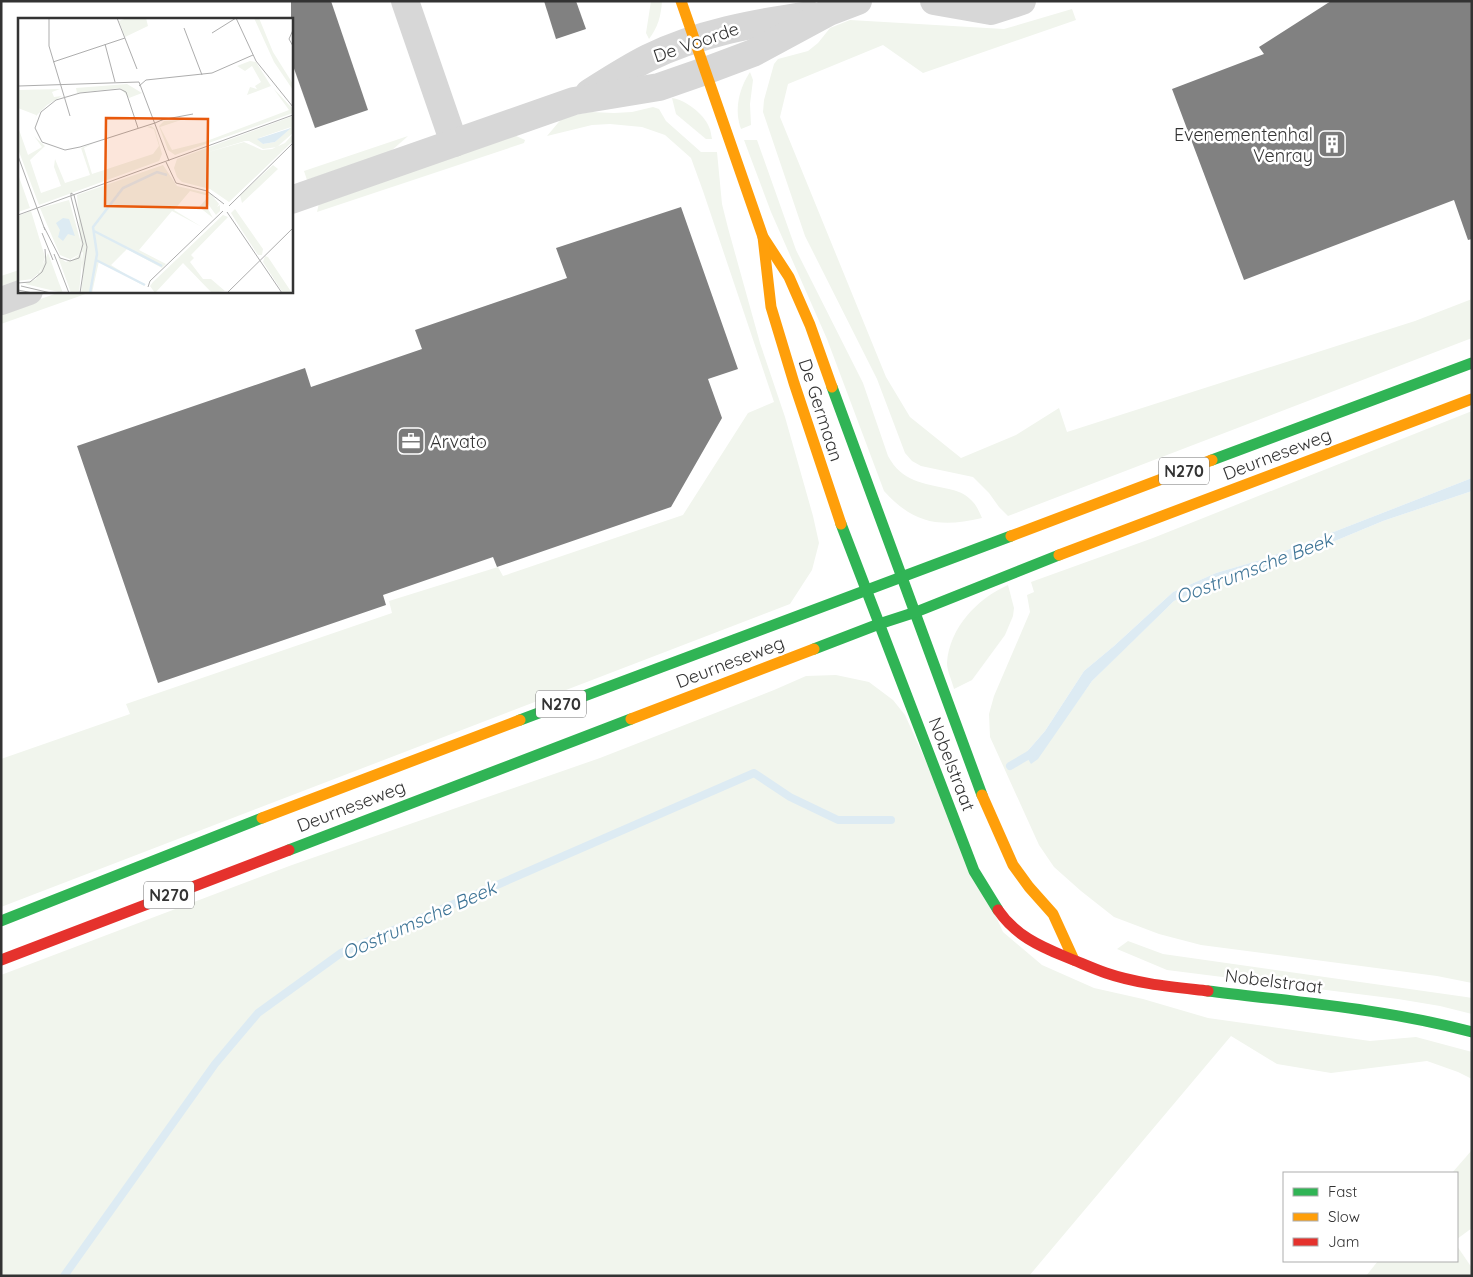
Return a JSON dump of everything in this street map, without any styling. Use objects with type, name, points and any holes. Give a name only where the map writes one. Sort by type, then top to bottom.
[{"type":"main road","name":"De Germaan","points":[[681,1],[763,237],[788,277],[810,325],[901,576],[916,612]]},
{"type":"main road","name":"De Germaan","points":[[763,237],[768,286],[777,332],[836,511],[868,590],[879,624]]},
{"type":"main road","name":"Deurneseweg","points":[[1,921],[369,776],[1472,363]]},
{"type":"main road","name":"Deurneseweg","points":[[1,960],[1472,399]]},
{"type":"main road","name":"Nobelstraat","points":[[916,612],[984,799],[1006,851],[1013,865],[1028,886],[1053,914],[1074,960]]},
{"type":"main road","name":"Nobelstraat","points":[[879,624],[982,886],[1004,919],[1021,935],[1046,949],[1106,973],[1154,984],[1376,1012],[1442,1024],[1472,1032]]},
{"type":"street","points":[[405,1],[454,143]]},
{"type":"street","name":"De Voorde","points":[[292,200],[574,101],[659,87],[705,72],[753,53],[829,12],[858,1]]},
{"type":"street","points":[[934,1],[991,11],[1022,1]]},
{"type":"street","name":"De Voorde","points":[[574,101],[648,58],[694,40],[744,25],[829,12]]},
{"type":"street","points":[[1,301],[26,292]]},
{"type":"shaded area","points":[[651,1],[662,1],[661,12],[655,30],[649,39],[646,33]]},
{"type":"shaded area","points":[[1072,9],[1076,20],[923,73],[883,45],[788,84],[780,117],[886,377],[910,417],[961,458],[1016,435],[1059,408],[1067,432],[1415,321],[1472,299],[1472,338],[1008,516],[973,477],[921,466],[912,461],[905,453],[877,379],[805,236],[763,112],[764,100],[774,64],[778,59],[808,51],[818,43],[830,28],[850,20],[1004,29]]},
{"type":"shaded area","points":[[750,72],[753,80],[750,104],[751,125],[741,129],[738,114],[740,92]]},
{"type":"shaded area","points":[[672,98],[689,105],[703,117],[707,122],[712,139],[706,139],[676,114]]},
{"type":"shaded area","points":[[653,107],[659,109],[666,121],[701,152],[717,152],[722,204],[728,228],[760,343],[785,417],[819,543],[812,570],[790,604],[1,907],[1,759],[130,714],[126,704],[392,613],[389,601],[498,567],[503,576],[683,515],[748,413],[774,402],[703,191],[691,158],[665,135],[642,127],[610,124],[592,125],[547,136],[563,117],[591,112],[632,112]]},
{"type":"shaded area","points":[[514,135],[525,140],[524,143],[317,212],[319,203]]},
{"type":"shaded area","points":[[408,136],[391,151],[307,180],[304,171]]},
{"type":"shaded area","points":[[744,140],[757,140],[796,250],[863,383],[888,456],[900,471],[914,480],[965,495],[974,503],[982,518],[953,523],[929,521],[906,511],[884,491],[827,339],[771,212]]},
{"type":"shaded area","points":[[18,270],[18,280],[1,286],[1,276]]},
{"type":"shaded area","points":[[60,292],[91,292],[1,324],[1,313]]},
{"type":"shaded area","points":[[1472,411],[1472,478],[1267,558],[1216,573],[1173,592],[1084,671],[1045,731],[1025,754],[1072,709],[1092,681],[1174,601],[1210,585],[1294,558],[1383,521],[1472,491],[1472,983],[1437,976],[1201,945],[1159,934],[1114,917],[1054,867],[1039,845],[990,737],[989,714],[994,696],[1030,612],[1027,595],[1034,592],[1031,582],[1153,538]]},
{"type":"shaded area","points":[[1008,585],[1014,608],[1013,616],[1005,635],[972,680],[954,689],[947,663],[949,650],[959,626],[976,606]]},
{"type":"shaded area","points":[[836,675],[869,682],[893,700],[905,715],[1003,932],[1042,965],[1094,988],[1143,999],[1208,1018],[1370,1041],[1416,1037],[1472,1052],[1472,1079],[1427,1061],[1331,1073],[1277,1064],[1231,1036],[1029,1276],[1,1276],[1,975],[292,865],[600,758],[806,676]]},
{"type":"shaded area","points":[[1128,941],[1163,954],[1472,998],[1472,1014],[1398,999],[1167,970],[1117,949]]},
{"type":"shaded area","points":[[1472,1150],[1472,1228],[1458,1238],[1458,1172],[1453,1172]]},
{"type":"shaded area","points":[[1458,1247],[1472,1268],[1472,1276],[1366,1276],[1377,1262],[1458,1262]]},
{"type":"water","points":[[1472,478],[1472,491],[1383,521],[1294,558],[1210,585],[1174,601],[1092,681],[1038,759],[1031,764],[1025,754],[1045,731],[1084,671],[1173,592],[1216,573],[1267,558]]},
{"type":"building","points":[[291,1],[331,1],[368,110],[315,128],[292,63]]},
{"type":"building","points":[[544,1],[576,1],[586,29],[556,39]]},
{"type":"building","name":"Evenementenhal Venray","points":[[1331,1],[1472,1],[1472,239],[1468,240],[1454,200],[1244,280],[1172,89],[1264,54],[1259,47]]},
{"type":"building","points":[[681,207],[738,369],[708,379],[722,418],[671,507],[497,567],[493,557],[383,595],[386,605],[158,683],[77,446],[305,368],[311,387],[422,349],[415,330],[567,278],[556,248]]},
{"type":"waterway","name":"Oostrumsche Beek","points":[[1010,766],[1034,752]]},
{"type":"waterway","name":"Oostrumsche Beek","points":[[64,1276],[215,1064],[258,1013],[341,953],[754,773],[790,797],[838,820],[891,820]]},
{"type":"traffic: fast","points":[[1212,460],[1472,363]]},
{"type":"traffic: fast","points":[[832,387],[982,795]]},
{"type":"traffic: fast","points":[[841,524],[974,871],[998,910]]},
{"type":"traffic: fast","points":[[520,720],[1011,536]]},
{"type":"traffic: fast","points":[[814,649],[916,612],[1059,555]]},
{"type":"traffic: fast","points":[[289,850],[631,719]]},
{"type":"traffic: fast","points":[[1,921],[262,818]]},
{"type":"traffic: fast","points":[[1208,991],[1407,1017],[1472,1032]]},
{"type":"traffic: slow","points":[[681,1],[763,237],[789,277],[810,325],[832,387]]},
{"type":"traffic: slow","points":[[763,237],[771,307],[841,524]]},
{"type":"traffic: slow","points":[[1059,555],[1472,399]]},
{"type":"traffic: slow","points":[[1011,536],[1212,460]]},
{"type":"traffic: slow","points":[[631,719],[814,649]]},
{"type":"traffic: slow","points":[[262,818],[520,720]]},
{"type":"traffic: slow","points":[[982,795],[1013,865],[1029,887],[1053,914],[1074,960]]},
{"type":"traffic: jam","points":[[1,960],[289,850]]},
{"type":"traffic: jam","points":[[998,910],[1012,926],[1028,939],[1056,953],[1101,971],[1143,982],[1208,991]]},
{"type":"place","name":"Evenementenhal Venray","points":[[1332,144]]},
{"type":"place","name":"Arvato","points":[[411,441]]}]
